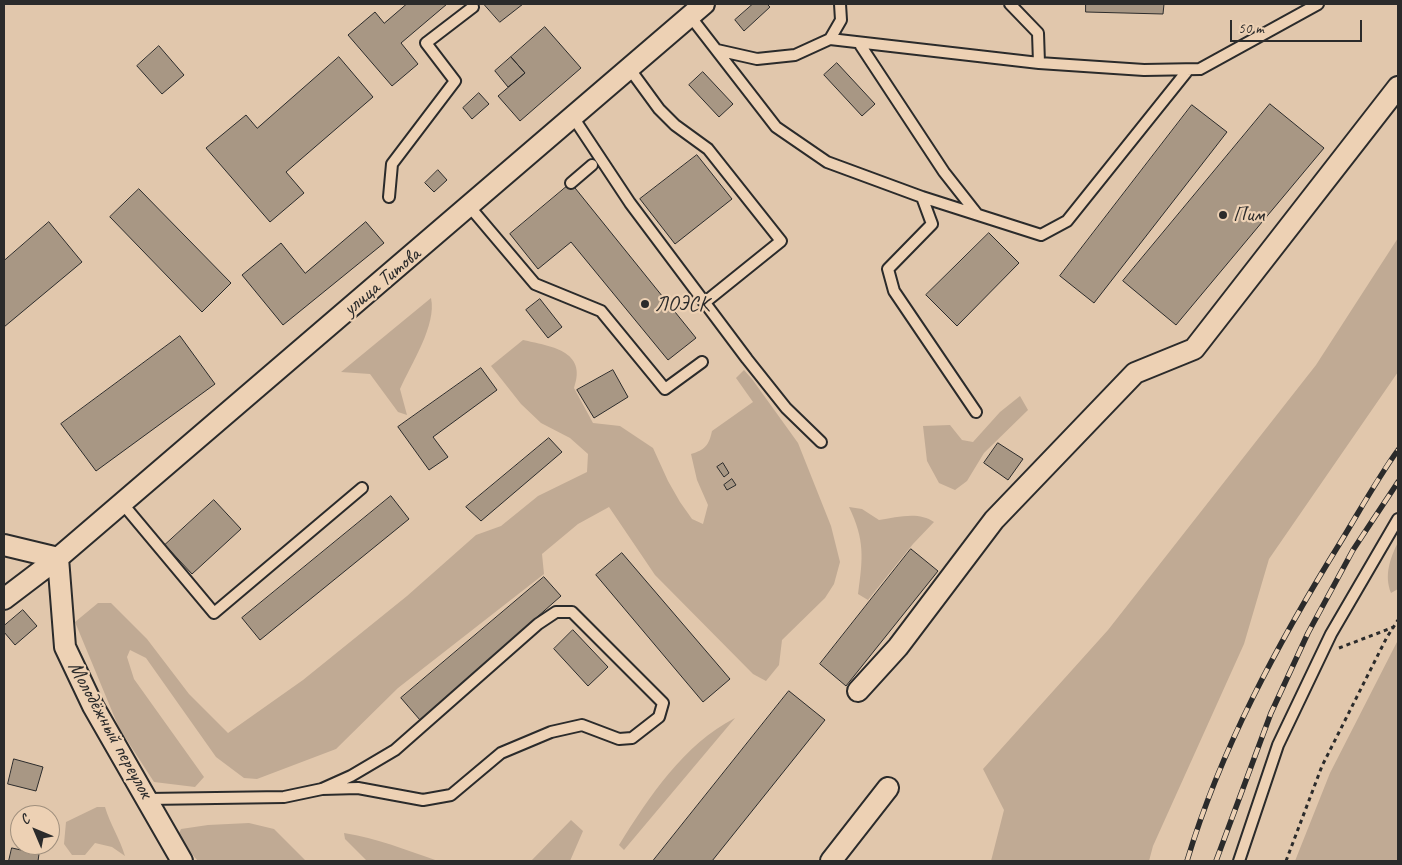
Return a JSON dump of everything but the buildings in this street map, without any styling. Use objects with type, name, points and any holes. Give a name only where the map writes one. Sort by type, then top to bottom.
[{"type":"street","name":"улица Титова","points":[[4,599],[58,558],[697,10]]},
{"type":"street","points":[[858,691],[898,647],[994,520],[1135,373],[1194,349],[1398,87]]},
{"type":"street","points":[[4,545],[58,558]]},
{"type":"street","name":"Молодёжный переулок","points":[[58,558],[65,647],[93,706],[182,861]]},
{"type":"street","points":[[831,861],[888,788]]},
{"type":"lane","points":[[830,39],[841,20],[840,4]]},
{"type":"lane","points":[[1010,4],[1038,33],[1038,63]]},
{"type":"lane","points":[[717,50],[757,59],[795,55],[830,39],[1038,63],[1144,70],[1188,70],[1200,69],[1318,4]]},
{"type":"lane","points":[[389,197],[392,164],[455,81],[426,43],[473,7]]},
{"type":"lane","points":[[697,10],[717,50],[776,127],[827,162],[922,197],[1041,236],[1067,221],[1188,70]]},
{"type":"lane","points":[[859,43],[944,172],[976,214]]},
{"type":"lane","points":[[629,68],[659,109],[675,125],[708,149],[781,241],[704,303]]},
{"type":"lane","points":[[573,117],[630,203],[704,303],[786,408],[821,442]]},
{"type":"lane","points":[[571,183],[592,164]]},
{"type":"lane","points":[[922,197],[932,224],[888,269],[894,291],[976,412]]},
{"type":"lane","points":[[469,206],[535,284],[601,311],[665,389],[702,362]]},
{"type":"lane","points":[[122,503],[214,613],[362,488]]},
{"type":"lane","points":[[1238,861],[1278,745],[1331,634],[1398,519]]},
{"type":"lane","points":[[148,800],[284,797],[322,789],[358,788],[423,800],[451,795],[501,753],[551,732],[582,725],[619,739],[632,738],[659,716],[663,703],[572,612],[556,612],[538,624],[395,750],[351,776],[322,789]]},
{"type":"path","points":[[1286,861],[1322,766],[1398,620]]},
{"type":"path","points":[[1320,656],[1394,627]]},
{"type":"shaded area","points":[[1398,238],[1398,372],[1269,559],[1244,644],[1153,846],[1149,861],[991,861],[1004,810],[983,769],[1108,630],[1316,365]]},
{"type":"shaded area","points":[[431,298],[432,309],[427,332],[400,389],[407,415],[398,412],[370,374],[341,372]]},
{"type":"shaded area","points":[[523,340],[554,348],[564,352],[571,358],[576,365],[577,375],[574,388],[593,423],[620,426],[653,448],[680,502],[692,519],[703,524],[708,505],[697,480],[691,454],[700,451],[706,446],[712,431],[753,402],[736,378],[744,370],[798,443],[831,526],[840,562],[834,584],[825,598],[782,640],[779,665],[766,681],[753,674],[655,575],[609,507],[578,524],[542,554],[544,574],[398,688],[336,749],[257,779],[244,778],[216,757],[146,658],[130,650],[127,657],[134,679],[204,777],[195,787],[154,782],[119,728],[75,622],[98,603],[111,603],[147,639],[189,694],[228,733],[303,680],[407,596],[476,535],[501,526],[538,496],[587,472],[588,454],[570,438],[541,423],[521,404],[491,366]]},
{"type":"shaded area","points":[[1020,396],[1028,410],[984,453],[967,481],[955,490],[939,483],[927,461],[923,426],[950,425],[962,440],[973,442],[1000,412]]},
{"type":"shaded area","points":[[849,507],[862,509],[879,520],[900,516],[915,516],[934,522],[913,544],[868,600],[858,594],[862,559],[861,549],[858,529]]},
{"type":"shaded area","points":[[1398,542],[1398,589],[1391,593],[1388,573]]},
{"type":"shaded area","points":[[1398,640],[1398,861],[1295,861],[1330,773]]},
{"type":"shaded area","points":[[735,718],[624,850],[619,845],[669,773],[700,742]]},
{"type":"shaded area","points":[[97,807],[105,807],[125,856],[112,847],[95,843],[85,855],[72,855],[64,844],[66,822]]},
{"type":"shaded area","points":[[571,820],[583,831],[570,861],[531,861]]},
{"type":"shaded area","points":[[249,823],[274,829],[306,861],[198,861],[177,837],[181,829],[208,825]]},
{"type":"shaded area","points":[[344,833],[380,841],[438,861],[367,861],[345,839]]},
{"type":"railway","points":[[1187,861],[1201,819],[1234,737],[1273,658],[1375,484],[1398,450]]},
{"type":"railway","points":[[1216,861],[1271,713],[1308,633],[1353,550],[1398,482]]},
{"type":"place","name":"Пим","points":[[1223,215]]},
{"type":"place","name":"ЛОЭСК","points":[[645,304]]}]
